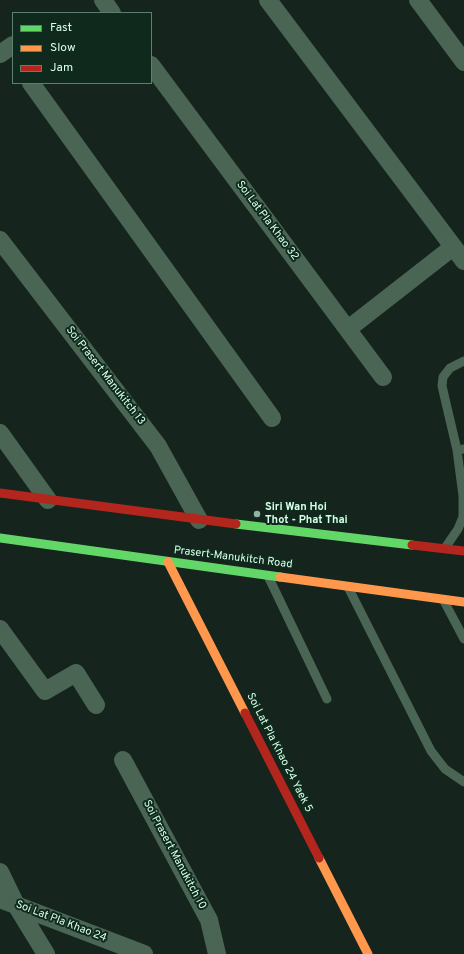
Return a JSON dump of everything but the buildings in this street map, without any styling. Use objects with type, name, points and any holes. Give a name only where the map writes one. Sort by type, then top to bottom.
[{"type":"main road","points":[[0,493],[199,520],[464,551]]},
{"type":"main road","name":"Prasert-Manukitch Road","points":[[0,538],[464,602]]},
{"type":"main road","name":"Soi Lat Pla Khao 24 Yaek 5","points":[[168,562],[368,954]]},
{"type":"street","points":[[103,0],[111,12]]},
{"type":"street","points":[[268,0],[459,254],[348,329]]},
{"type":"street","points":[[418,0],[464,62]]},
{"type":"street","name":"Soi Lat Pla Khao 32","points":[[152,66],[383,377]]},
{"type":"street","points":[[32,84],[272,418]]},
{"type":"street","name":"Soi Prasert Manukitch 13","points":[[0,240],[158,446],[199,520]]},
{"type":"street","points":[[0,433],[48,500]]},
{"type":"street","points":[[0,629],[45,690],[76,673],[96,705]]},
{"type":"street","name":"Soi Prasert Manukitch 10","points":[[123,760],[209,920],[217,954]]},
{"type":"street","points":[[0,872],[8,902],[46,954]]},
{"type":"street","name":"Soi Lat Pla Khao 24","points":[[8,902],[144,954]]},
{"type":"lane","points":[[444,549],[458,529],[463,517],[464,496],[461,449],[442,386],[443,376],[450,368],[464,362]]},
{"type":"lane","points":[[268,574],[327,699]]},
{"type":"lane","points":[[348,586],[431,751],[445,769],[464,782]]},
{"type":"lane","points":[[443,599],[464,639]]},
{"type":"traffic: fast","points":[[236,524],[412,545]]},
{"type":"traffic: fast","points":[[0,538],[280,577]]},
{"type":"traffic: slow","points":[[168,562],[245,713]]},
{"type":"traffic: slow","points":[[280,577],[464,602]]},
{"type":"traffic: slow","points":[[319,858],[368,954]]},
{"type":"traffic: jam","points":[[0,493],[236,524]]},
{"type":"traffic: jam","points":[[412,545],[464,551]]},
{"type":"traffic: jam","points":[[245,713],[319,858]]},
{"type":"place","name":"Siri Wan Hoi Thot - Phat Thai","points":[[257,514]]}]
